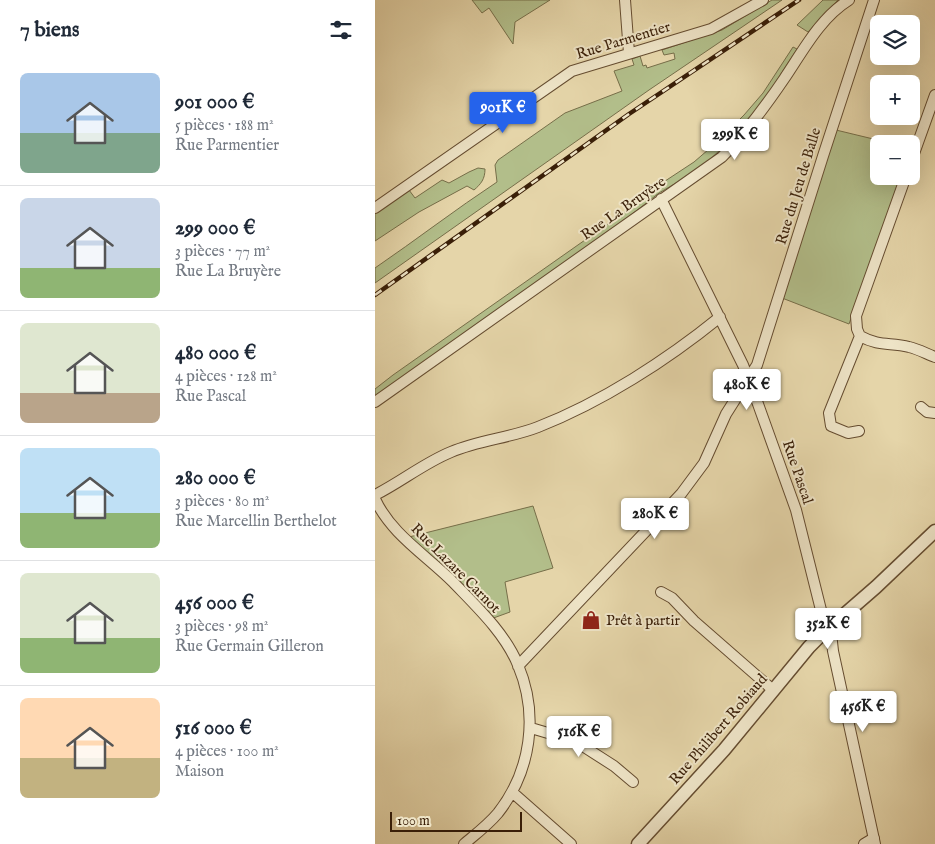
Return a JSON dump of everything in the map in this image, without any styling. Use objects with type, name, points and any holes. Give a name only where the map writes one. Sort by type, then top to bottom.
[{"type":"street","points":[[625,0],[629,53]]},
{"type":"street","name":"Rue Parmentier","points":[[375,208],[567,75],[585,66],[720,26],[763,0]]},
{"type":"street","name":"Rue La Bruyère","points":[[375,402],[722,157],[742,136],[821,24],[837,8],[849,0]]},
{"type":"street","name":"Rue du Jeu de Balle","points":[[519,666],[681,494],[704,463],[726,414],[757,365],[874,0]]},
{"type":"street","points":[[920,137],[935,95]]},
{"type":"street","points":[[859,431],[849,433],[831,426],[829,412],[860,336],[857,329],[856,316],[903,185]]},
{"type":"street","name":"Rue Pascal","points":[[661,199],[743,365],[796,510],[833,651],[874,841]]},
{"type":"street","points":[[375,497],[430,462],[451,452],[523,432],[571,413],[633,378],[670,354],[720,317]]},
{"type":"street","points":[[860,336],[881,344],[910,347],[935,357]]},
{"type":"street","points":[[921,407],[927,412],[935,414]]},
{"type":"street","name":"Rue Lazare Carnot","points":[[375,497],[379,507],[393,526],[452,580],[481,611],[503,640],[519,666],[528,699],[531,728],[526,756],[511,792],[498,813],[464,844]]},
{"type":"street","name":"Rue Philibert Robiaud","points":[[638,844],[706,771],[809,647],[935,531]]},
{"type":"street","points":[[661,592],[672,598],[694,621],[773,690]]},
{"type":"street","points":[[531,728],[575,741],[614,766],[633,782]]},
{"type":"street","points":[[511,792],[571,844]]},
{"type":"street","points":[[864,844],[874,841]]},
{"type":"green space","points":[[472,0],[550,0],[515,22],[513,44],[489,8],[482,13]]},
{"type":"green space","points":[[772,0],[782,0],[649,90],[375,283],[375,268],[497,182],[495,165],[498,160],[565,113],[622,91],[614,71],[634,65],[632,59],[640,56],[643,66],[646,65],[647,68],[675,59],[674,53],[664,55],[662,50],[722,30]]},
{"type":"green space","points":[[823,0],[838,0],[808,32],[797,25]]},
{"type":"green space","points":[[793,47],[797,49],[768,94],[749,119],[700,169],[659,193],[627,218],[375,396],[375,389],[393,375],[622,214],[656,187],[694,162],[744,115],[763,93]]},
{"type":"green space","points":[[836,130],[870,138],[870,185],[899,185],[849,324],[782,298]]},
{"type":"green space","points":[[478,168],[485,169],[484,176],[481,183],[474,190],[467,186],[419,212],[375,241],[375,213],[409,190],[415,198],[442,180],[449,183]]},
{"type":"green space","points":[[533,506],[553,568],[505,582],[510,612],[488,620],[405,538]]},
{"type":"railway","points":[[375,295],[629,114],[799,0]]},
{"type":"place","name":"Prêt à partir","points":[[591,620]]}]
